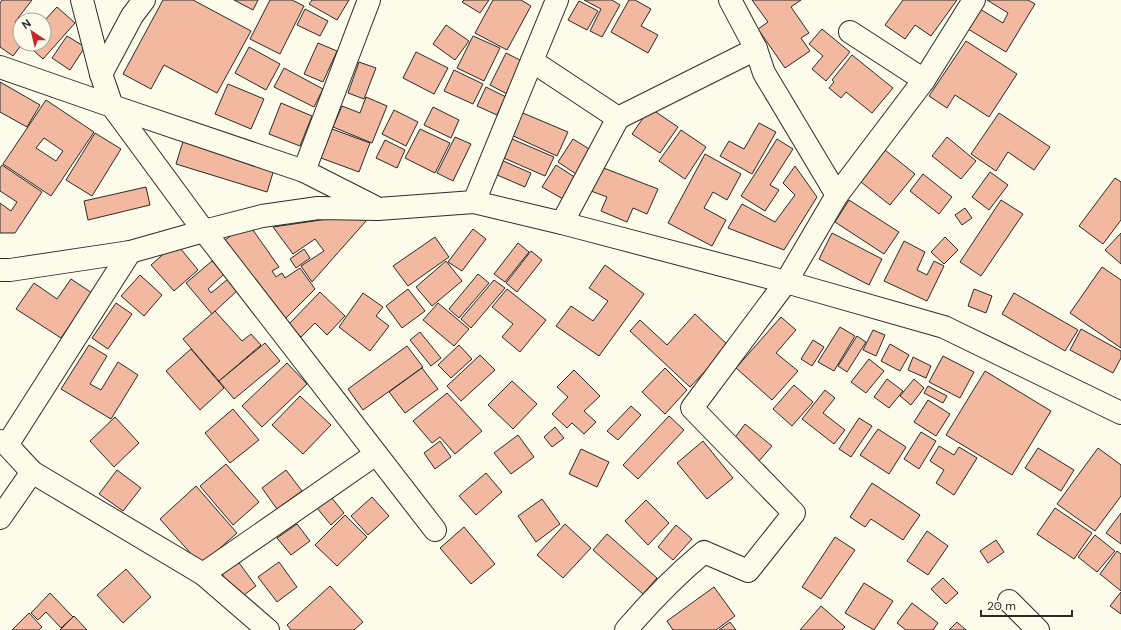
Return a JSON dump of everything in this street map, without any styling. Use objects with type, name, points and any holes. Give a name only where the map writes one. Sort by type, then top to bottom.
[{"type":"street","points":[[82,0],[112,106],[204,231],[435,530]]},
{"type":"street","points":[[102,74],[132,16],[144,0]]},
{"type":"street","points":[[304,171],[369,0]]},
{"type":"street","points":[[474,202],[557,0]]},
{"type":"street","points":[[730,0],[756,50],[764,73],[837,195]]},
{"type":"street","points":[[626,630],[652,599],[704,552],[748,571],[794,513],[692,408],[786,282],[837,195],[924,80],[974,0]]},
{"type":"street","points":[[850,32],[924,80]]},
{"type":"street","points":[[562,223],[618,118],[756,50]]},
{"type":"street","points":[[532,61],[618,118]]},
{"type":"street","points":[[0,67],[304,171],[378,209]]},
{"type":"street","points":[[0,270],[10,270],[130,252],[262,216],[318,208],[378,209],[474,202],[562,223],[786,282],[944,327],[1121,413]]},
{"type":"street","points":[[130,252],[4,443],[32,472],[203,574],[268,630]]},
{"type":"street","points":[[203,574],[376,454]]},
{"type":"street","points":[[0,518],[32,472]]},
{"type":"street","points":[[1009,601],[1032,628]]},
{"type":"building","points":[[2,0],[32,0],[23,12],[12,12],[12,52],[16,52],[13,56],[0,47],[0,3]]},
{"type":"building","points":[[163,0],[193,0],[251,31],[217,93],[164,65],[151,89],[123,74]]},
{"type":"building","points":[[234,0],[258,0],[253,10]]},
{"type":"building","points":[[270,0],[292,0],[304,6],[280,54],[250,39]]},
{"type":"building","points":[[312,0],[349,0],[337,20],[309,4]]},
{"type":"building","points":[[464,0],[489,0],[480,13],[462,2]]},
{"type":"building","points":[[493,0],[521,0],[531,6],[507,50],[475,33]]},
{"type":"building","points":[[584,0],[612,0],[620,5],[602,37],[590,31],[601,9]]},
{"type":"building","points":[[629,0],[635,0],[651,9],[641,26],[658,35],[648,53],[611,32]]},
{"type":"building","points":[[752,0],[801,0],[791,7],[809,33],[801,38],[810,51],[785,68],[758,29],[768,22]]},
{"type":"building","points":[[903,0],[957,0],[931,36],[915,25],[905,39],[885,25]]},
{"type":"building","points":[[987,0],[1028,0],[1035,4],[1006,52],[963,26],[975,6],[1003,23],[1008,13]]},
{"type":"building","points":[[579,1],[598,11],[587,30],[568,20]]},
{"type":"building","points":[[57,7],[75,23],[52,49],[52,12]]},
{"type":"building","points":[[305,9],[328,21],[320,36],[297,25]]},
{"type":"building","points":[[446,25],[469,41],[455,60],[433,44]]},
{"type":"building","points":[[822,29],[850,52],[826,81],[812,69],[823,56],[809,44]]},
{"type":"building","points":[[67,36],[85,47],[70,70],[52,58]]},
{"type":"building","points":[[473,36],[500,48],[484,81],[457,68]]},
{"type":"building","points":[[966,41],[1017,74],[989,117],[955,95],[947,108],[929,96]]},
{"type":"building","points":[[318,43],[337,51],[323,82],[304,74]]},
{"type":"building","points":[[249,47],[280,64],[266,90],[235,73]]},
{"type":"building","points":[[35,52],[49,52],[43,59]]},
{"type":"building","points":[[416,52],[448,68],[434,94],[403,78]]},
{"type":"building","points":[[506,53],[526,63],[509,95],[490,85]]},
{"type":"building","points":[[852,55],[893,88],[872,113],[846,92],[841,98],[829,88],[834,82],[832,80]]},
{"type":"building","points":[[359,62],[376,68],[364,99],[348,93]]},
{"type":"building","points":[[284,68],[323,89],[314,107],[274,87]]},
{"type":"building","points":[[454,70],[483,84],[473,104],[444,91]]},
{"type":"building","points":[[0,82],[40,105],[27,127],[0,112]]},
{"type":"building","points":[[228,84],[264,99],[251,129],[215,114]]},
{"type":"building","points":[[486,87],[506,97],[497,115],[477,106]]},
{"type":"building","points":[[366,97],[387,106],[372,143],[333,127],[342,106],[360,113]]},
{"type":"building","points":[[46,100],[94,132],[51,196],[3,164]],"holes":[[[44,138],[63,151],[56,161],[36,148]]]},
{"type":"building","points":[[281,103],[312,116],[300,146],[269,134]]},
{"type":"building","points":[[433,107],[459,120],[451,138],[424,125]]},
{"type":"building","points":[[650,108],[678,127],[660,153],[632,134]]},
{"type":"building","points":[[394,110],[418,122],[406,146],[382,134]]},
{"type":"building","points":[[518,111],[568,132],[557,156],[509,134]]},
{"type":"building","points":[[999,113],[1050,147],[1034,170],[1008,152],[996,171],[971,154]]},
{"type":"building","points":[[759,123],[776,132],[752,174],[720,156],[729,141],[744,149]]},
{"type":"building","points":[[332,129],[370,143],[359,172],[321,158]]},
{"type":"building","points":[[420,129],[450,143],[435,173],[405,158]]},
{"type":"building","points":[[681,130],[706,147],[685,179],[659,161]]},
{"type":"building","points":[[95,133],[121,149],[92,196],[66,180]]},
{"type":"building","points":[[185,135],[276,163],[267,192],[176,164]]},
{"type":"building","points":[[505,136],[554,157],[545,176],[497,155]]},
{"type":"building","points":[[455,137],[471,144],[453,181],[437,173]]},
{"type":"building","points":[[947,137],[976,161],[961,179],[932,156]]},
{"type":"building","points":[[573,139],[594,152],[579,176],[558,162]]},
{"type":"building","points":[[777,139],[793,149],[770,185],[779,190],[765,211],[741,196]]},
{"type":"building","points":[[385,140],[405,150],[397,168],[376,158]]},
{"type":"building","points":[[885,150],[915,174],[890,205],[861,182]]},
{"type":"building","points":[[705,154],[741,174],[727,200],[713,192],[704,208],[726,220],[712,246],[668,223]]},
{"type":"building","points":[[494,157],[531,173],[525,187],[488,171]]},
{"type":"building","points":[[2,165],[42,192],[15,233],[0,233],[0,203],[11,211],[17,202],[0,191],[0,168]]},
{"type":"building","points":[[556,165],[576,178],[563,199],[542,187]]},
{"type":"building","points":[[795,166],[817,197],[784,250],[728,228],[742,204],[775,222],[795,195],[783,183]]},
{"type":"building","points":[[601,167],[658,189],[647,214],[633,208],[627,222],[601,211],[607,197],[591,191]]},
{"type":"building","points":[[990,172],[1008,185],[989,210],[972,197]]},
{"type":"building","points":[[923,174],[952,197],[939,214],[910,191]]},
{"type":"building","points":[[1115,178],[1121,182],[1121,220],[1103,244],[1079,226]]},
{"type":"building","points":[[146,187],[150,205],[88,220],[84,201]]},
{"type":"building","points":[[849,200],[899,232],[884,254],[835,222]]},
{"type":"building","points":[[1001,200],[1023,214],[981,276],[960,262]]},
{"type":"building","points":[[965,208],[972,218],[962,225],[955,215]]},
{"type":"building","points":[[362,214],[366,221],[312,282],[301,266],[324,251],[315,239],[293,254],[273,227]]},
{"type":"building","points":[[248,223],[279,267],[272,271],[276,277],[282,273],[285,278],[300,268],[315,289],[282,322],[225,240]]},
{"type":"building","points":[[473,229],[486,239],[462,271],[448,262]]},
{"type":"building","points":[[832,233],[882,259],[869,285],[819,259]]},
{"type":"building","points":[[1121,233],[1121,264],[1105,250]]},
{"type":"building","points":[[435,237],[449,257],[408,286],[393,266]]},
{"type":"building","points":[[945,237],[958,250],[944,264],[931,252]]},
{"type":"building","points":[[904,241],[925,252],[917,270],[927,275],[934,261],[944,266],[927,301],[884,281]]},
{"type":"building","points":[[176,243],[198,270],[174,291],[151,265]]},
{"type":"building","points":[[518,243],[529,252],[505,282],[494,274]]},
{"type":"building","points":[[304,249],[310,258],[296,268],[290,259]]},
{"type":"building","points":[[531,251],[542,260],[517,292],[506,283]]},
{"type":"building","points":[[212,261],[224,274],[208,289],[211,293],[228,279],[238,290],[212,314],[186,283]]},
{"type":"building","points":[[446,261],[462,281],[432,306],[416,287]]},
{"type":"building","points":[[605,265],[644,294],[599,356],[556,326],[571,306],[593,321],[608,301],[589,288]]},
{"type":"building","points":[[1102,267],[1121,280],[1121,348],[1070,313]]},
{"type":"building","points":[[478,274],[489,283],[459,318],[449,309]]},
{"type":"building","points":[[140,275],[162,295],[144,316],[121,296]]},
{"type":"building","points":[[71,279],[92,293],[61,338],[16,309],[34,283],[57,299]]},
{"type":"building","points":[[494,280],[505,288],[471,328],[461,319]]},
{"type":"building","points":[[408,289],[425,311],[402,328],[386,306]]},
{"type":"building","points":[[507,289],[546,320],[520,352],[502,337],[513,324],[492,307]]},
{"type":"building","points":[[974,289],[992,296],[986,313],[968,306]]},
{"type":"building","points":[[320,292],[345,316],[327,335],[315,323],[301,337],[288,325]]},
{"type":"building","points":[[363,293],[383,307],[376,316],[389,326],[370,351],[339,327]]},
{"type":"building","points":[[1014,293],[1078,330],[1065,351],[1002,314]]},
{"type":"building","points":[[116,303],[132,314],[108,349],[92,338]]},
{"type":"building","points":[[438,303],[469,329],[454,346],[423,320]]},
{"type":"building","points":[[215,311],[242,341],[251,334],[261,345],[219,381],[183,339]]},
{"type":"building","points":[[695,314],[729,346],[690,387],[630,331],[640,320],[667,345]]},
{"type":"building","points":[[781,317],[796,330],[776,353],[798,371],[772,400],[736,368]]},
{"type":"building","points":[[840,327],[855,336],[834,371],[818,362]]},
{"type":"building","points":[[1081,329],[1121,351],[1121,358],[1113,373],[1070,350]]},
{"type":"building","points":[[873,330],[885,335],[876,356],[863,350]]},
{"type":"building","points":[[420,332],[441,358],[431,366],[410,340]]},
{"type":"building","points":[[857,336],[866,342],[847,372],[838,366]]},
{"type":"building","points":[[813,340],[824,347],[812,366],[801,359]]},
{"type":"building","points":[[265,343],[280,361],[234,399],[219,381]]},
{"type":"building","points":[[890,344],[909,355],[900,371],[881,361]]},
{"type":"building","points":[[89,345],[107,356],[90,384],[101,390],[118,362],[138,375],[111,419],[61,389]]},
{"type":"building","points":[[459,345],[472,359],[451,378],[438,365]]},
{"type":"building","points":[[407,346],[423,367],[363,410],[348,389]]},
{"type":"building","points":[[191,349],[224,388],[200,410],[166,371]]},
{"type":"building","points":[[480,355],[495,370],[461,401],[447,386]]},
{"type":"building","points":[[943,356],[974,372],[960,398],[929,382]]},
{"type":"building","points":[[913,357],[931,366],[926,378],[908,370]]},
{"type":"building","points":[[869,359],[884,371],[866,393],[851,382]]},
{"type":"building","points":[[287,363],[307,384],[262,427],[242,406]]},
{"type":"building","points":[[422,368],[438,389],[405,413],[389,392]]},
{"type":"building","points":[[665,368],[687,390],[665,414],[642,392]]},
{"type":"building","points":[[574,370],[600,396],[584,411],[596,422],[584,434],[572,423],[567,428],[552,414],[568,397],[557,387]]},
{"type":"building","points":[[985,371],[1051,411],[1012,475],[946,435]]},
{"type":"building","points":[[887,379],[903,391],[889,408],[874,397]]},
{"type":"building","points":[[914,379],[924,388],[911,405],[900,396]]},
{"type":"building","points":[[512,381],[537,404],[513,429],[488,405]]},
{"type":"building","points":[[794,385],[813,402],[792,426],[773,409]]},
{"type":"building","points":[[928,386],[947,396],[943,403],[924,393]]},
{"type":"building","points":[[825,390],[835,398],[823,413],[845,430],[834,444],[802,419]]},
{"type":"building","points":[[447,393],[482,431],[455,454],[440,437],[432,443],[413,421]]},
{"type":"building","points":[[300,396],[331,425],[303,454],[272,425]]},
{"type":"building","points":[[928,400],[950,414],[936,436],[914,422]]},
{"type":"building","points":[[631,406],[641,415],[618,440],[607,431]]},
{"type":"building","points":[[233,409],[259,440],[230,463],[205,433]]},
{"type":"building","points":[[669,416],[684,430],[638,479],[623,465]]},
{"type":"building","points":[[115,417],[139,443],[114,467],[90,441]]},
{"type":"building","points":[[859,418],[872,426],[851,457],[839,449]]},
{"type":"building","points":[[745,424],[772,446],[759,461],[733,440]]},
{"type":"building","points":[[555,427],[564,438],[552,447],[544,437]]},
{"type":"building","points":[[878,429],[906,447],[889,474],[860,455]]},
{"type":"building","points":[[921,432],[936,441],[919,469],[904,459]]},
{"type":"building","points":[[518,435],[534,457],[511,474],[494,453]]},
{"type":"building","points":[[440,441],[451,457],[435,469],[424,453]]},
{"type":"building","points":[[703,441],[733,478],[707,499],[677,463]]},
{"type":"building","points":[[939,446],[954,455],[959,447],[977,458],[954,495],[936,483],[944,470],[930,461]]},
{"type":"building","points":[[1038,448],[1074,470],[1061,491],[1025,468]]},
{"type":"building","points":[[1098,448],[1121,465],[1121,496],[1095,531],[1057,504]]},
{"type":"building","points":[[581,449],[609,462],[597,487],[569,474]]},
{"type":"building","points":[[226,464],[259,502],[233,525],[200,486]]},
{"type":"building","points":[[117,470],[141,488],[123,511],[99,494]]},
{"type":"building","points":[[286,470],[302,491],[277,509],[262,488]]},
{"type":"building","points":[[486,473],[502,492],[476,515],[459,496]]},
{"type":"building","points":[[872,483],[920,515],[903,540],[871,519],[865,527],[850,517]]},
{"type":"building","points":[[196,486],[237,533],[201,565],[160,519]]},
{"type":"building","points":[[331,497],[344,513],[331,525],[317,508]]},
{"type":"building","points":[[372,497],[389,516],[368,535],[351,516]]},
{"type":"building","points":[[542,499],[560,524],[536,542],[518,516]]},
{"type":"building","points":[[646,500],[669,523],[648,545],[625,521]]},
{"type":"building","points":[[1055,508],[1092,533],[1074,559],[1037,534]]},
{"type":"building","points":[[1121,513],[1121,544],[1106,533]]},
{"type":"building","points":[[345,515],[367,537],[337,566],[315,545]]},
{"type":"building","points":[[297,524],[310,541],[291,555],[277,538]]},
{"type":"building","points":[[565,524],[591,548],[563,578],[537,555]]},
{"type":"building","points":[[676,525],[692,539],[673,560],[658,547]]},
{"type":"building","points":[[464,527],[495,564],[471,584],[440,548]]},
{"type":"building","points":[[927,531],[948,546],[928,575],[907,561]]},
{"type":"building","points":[[607,534],[657,578],[643,594],[593,550]]},
{"type":"building","points":[[1095,535],[1115,551],[1097,572],[1078,557]]},
{"type":"building","points":[[835,537],[855,550],[821,599],[802,587]]},
{"type":"building","points":[[996,540],[1004,552],[988,563],[980,551]]},
{"type":"building","points":[[1117,551],[1121,554],[1121,591],[1100,574]]},
{"type":"building","points":[[237,560],[256,586],[240,598],[221,573]]},
{"type":"building","points":[[279,562],[297,587],[277,602],[258,577]]},
{"type":"building","points":[[126,569],[151,597],[123,623],[97,595]]},
{"type":"building","points":[[943,578],[958,593],[946,604],[931,589]]},
{"type":"building","points":[[864,583],[893,601],[874,630],[845,613]]},
{"type":"building","points":[[330,586],[363,622],[354,630],[291,630],[287,625]]},
{"type":"building","points":[[714,587],[735,616],[716,630],[673,630],[667,621]]},
{"type":"building","points":[[1121,592],[1121,614],[1110,606]]},
{"type":"building","points":[[50,593],[73,617],[61,628],[46,612],[38,620],[31,613]]},
{"type":"building","points":[[912,603],[938,623],[933,630],[906,630],[897,623]]},
{"type":"building","points":[[821,606],[845,627],[842,630],[800,630]]},
{"type":"building","points":[[29,613],[42,627],[39,630],[12,630]]},
{"type":"building","points":[[74,616],[87,630],[60,630]]},
{"type":"building","points":[[730,622],[736,630],[719,630]]},
{"type":"building","points":[[957,622],[966,630],[949,630]]}]
